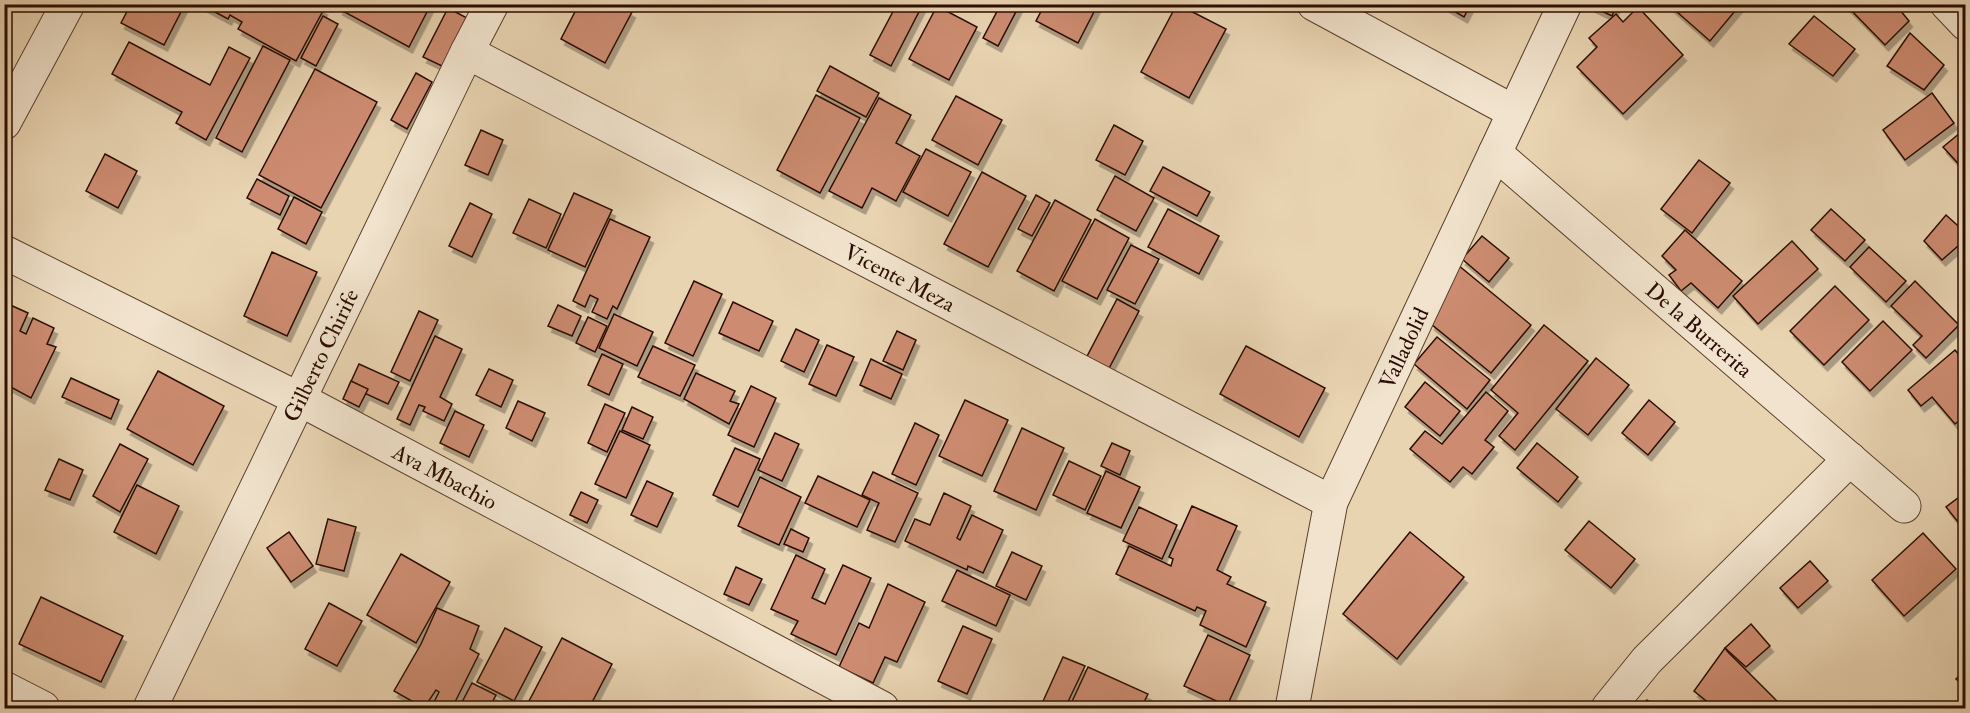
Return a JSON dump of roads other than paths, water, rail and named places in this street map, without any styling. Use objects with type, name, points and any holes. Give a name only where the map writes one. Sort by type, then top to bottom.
[{"type":"street","points":[[4,123],[68,4]]},
{"type":"street","name":"Gilberto Chirife","points":[[150,708],[301,400],[466,52],[492,4]]},
{"type":"street","points":[[1314,4],[1514,112]]},
{"type":"street","name":"Valladolid","points":[[1292,708],[1331,502],[1565,4]]},
{"type":"street","points":[[1947,4],[1965,24]]},
{"type":"street","name":"Vicente Meza","points":[[466,52],[1331,502]]},
{"type":"street","name":"De la Burrerita","points":[[1495,153],[1904,506]]},
{"type":"street","name":"Ava Mbachio","points":[[4,252],[301,400],[882,708]]},
{"type":"street","points":[[1608,708],[1647,660],[1851,459]]},
{"type":"street","points":[[4,688],[43,708]]}]
